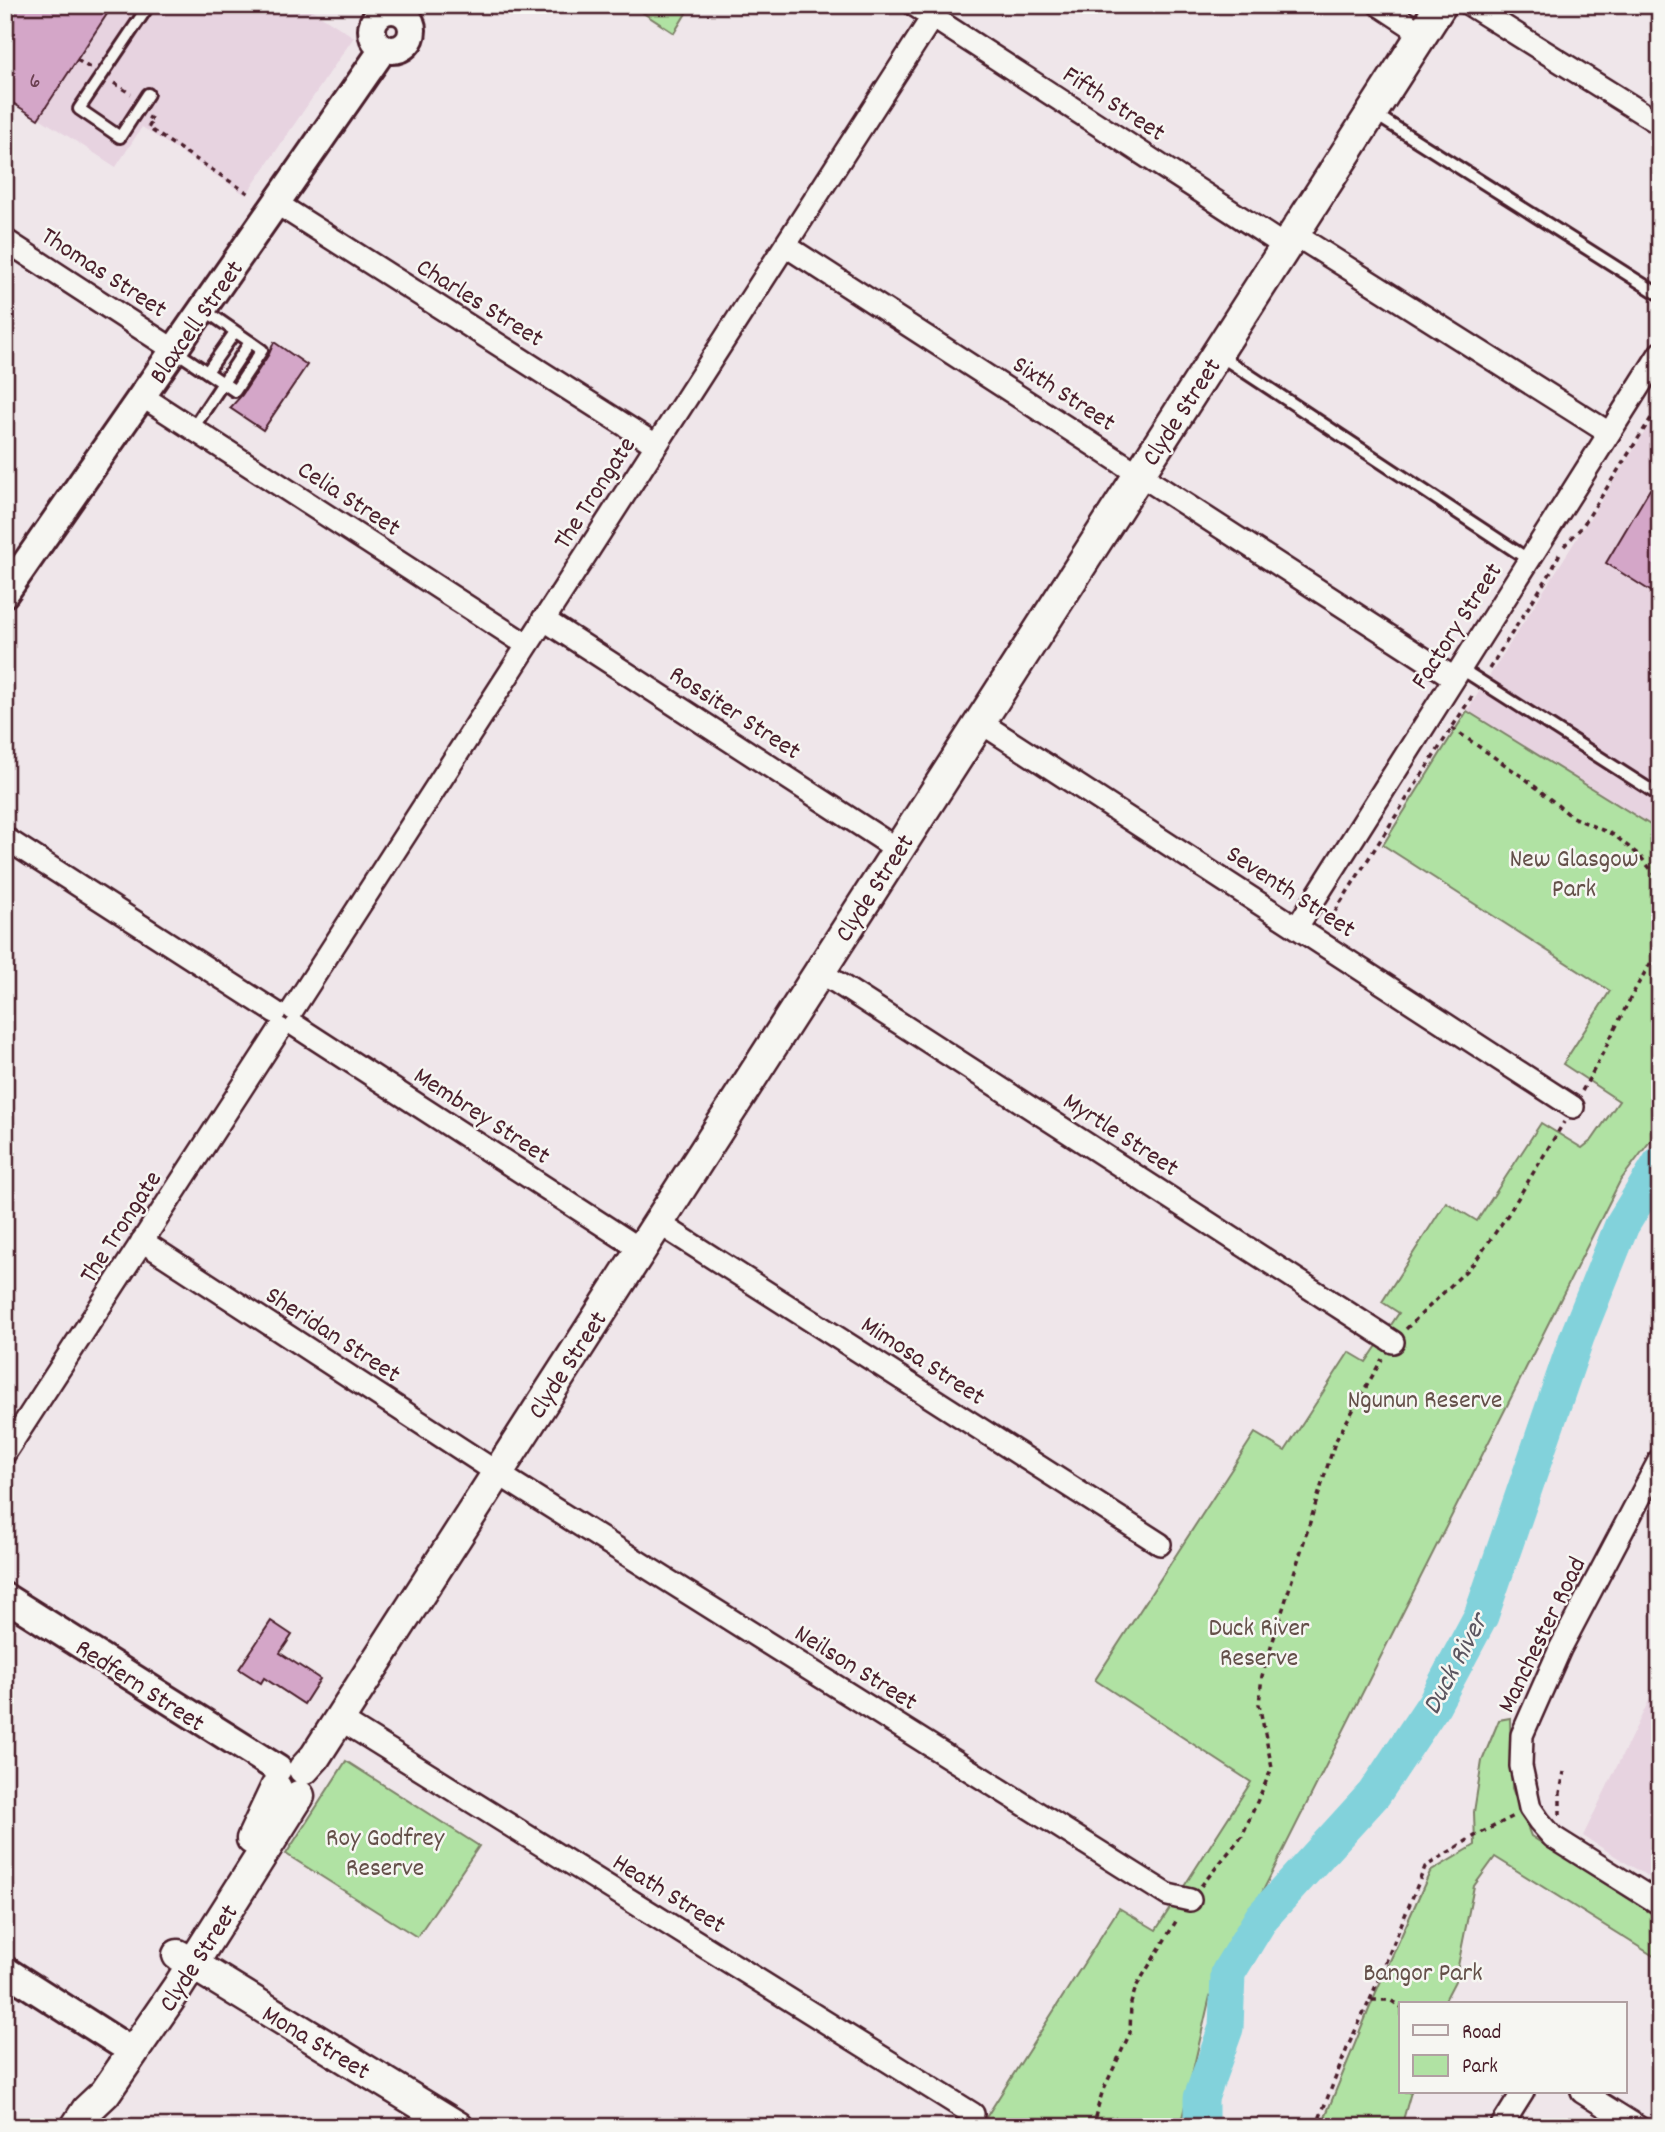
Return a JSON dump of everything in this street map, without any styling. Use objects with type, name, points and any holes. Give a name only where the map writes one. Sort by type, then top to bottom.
[{"type":"main road","name":"Clyde Street","points":[[81,2119],[105,2093],[289,1781],[315,1757],[1441,5]]},
{"type":"main road","name":"Clyde Street","points":[[81,2119],[92,2085],[119,2043],[185,1959]]},
{"type":"main road","name":"Mona Street","points":[[185,1959],[458,2127]]},
{"type":"street","name":"Fifth Street","points":[[914,5],[937,11],[1290,240],[1609,433]]},
{"type":"street","points":[[1379,5],[1423,34]]},
{"type":"street","points":[[1470,5],[1660,124]]},
{"type":"street","points":[[389,10],[408,10],[412,25],[411,37],[397,49],[384,48],[374,39],[373,26],[367,12],[379,15],[389,10]]},
{"type":"street","name":"The Trongate","points":[[5,1453],[937,11]]},
{"type":"street","name":"Blaxcell Street","points":[[5,593],[384,48]]},
{"type":"street","name":"Charles Street","points":[[276,204],[656,445]]},
{"type":"street","name":"Thomas Street","points":[[5,240],[174,350]]},
{"type":"street","name":"Sixth Street","points":[[786,246],[1457,673]]},
{"type":"street","name":"Factory Street","points":[[1297,927],[1660,353]]},
{"type":"street","name":"Celia Street","points":[[142,396],[527,645]]},
{"type":"street","name":"Rossiter Street","points":[[544,620],[897,849]]},
{"type":"street","name":"Seventh Street","points":[[980,722],[1573,1107]]},
{"type":"street","name":"Membrey Street","points":[[5,838],[640,1249]]},
{"type":"street","name":"Myrtle Street","points":[[819,971],[1393,1342]]},
{"type":"street","name":"Mimosa Street","points":[[657,1222],[1160,1544]]},
{"type":"street","name":"Sheridan Street","points":[[142,1241],[496,1472]]},
{"type":"street","name":"Manchester Road","points":[[1660,1459],[1560,1649],[1522,1735],[1521,1766],[1530,1808],[1553,1837],[1660,1904]]},
{"type":"street","name":"Neilson Street","points":[[496,1472],[1167,1895],[1190,1900]]},
{"type":"street","name":"Redfern Street","points":[[5,1597],[289,1781]]},
{"type":"street","name":"Heath Street","points":[[338,1718],[973,2114]]},
{"type":"street","points":[[5,1970],[119,2043]]},
{"type":"street","points":[[1501,2127],[1522,2094]]},
{"type":"street","points":[[1585,2094],[1638,2127]]},
{"type":"lane","points":[[148,94],[120,137],[79,109],[149,5]]},
{"type":"lane","points":[[1372,113],[1660,295]]},
{"type":"lane","points":[[174,350],[235,391],[262,350],[202,309]]},
{"type":"lane","points":[[207,372],[235,332]]},
{"type":"lane","points":[[193,428],[250,342]]},
{"type":"lane","points":[[1217,354],[1529,560]]},
{"type":"lane","points":[[1457,673],[1660,796]]},
{"type":"path","points":[[148,116],[153,120],[148,128],[251,195]]},
{"type":"path","points":[[1432,713],[1527,780],[1572,817],[1614,835],[1640,856],[1660,881]]},
{"type":"path","points":[[1092,2127],[1102,2093],[1130,2033],[1131,2003],[1136,1987],[1190,1900],[1242,1836],[1272,1768],[1259,1704],[1262,1676],[1335,1442],[1369,1377],[1393,1342],[1474,1263],[1509,1213],[1601,1059],[1640,978],[1660,949]]},
{"type":"path","points":[[1553,1837],[1559,1823],[1564,1772]]},
{"type":"path","points":[[1316,2127],[1353,2033],[1370,2000],[1425,1867],[1471,1838],[1530,1808]]},
{"type":"path","points":[[1370,2000],[1390,2000],[1399,2006]]},
{"type":"shaded area","points":[[5,5],[304,5],[354,37],[246,195],[142,127],[116,167],[5,96]]},
{"type":"shaded area","points":[[1660,408],[1660,831],[1467,711]]},
{"type":"shaded area","points":[[1660,1678],[1660,1884],[1583,1836]]},
{"type":"green space","points":[[631,5],[691,5],[674,33]]},
{"type":"green space","points":[[1467,711],[1660,831],[1660,1128],[1620,1181],[1210,1996],[1180,2127],[980,2127],[1119,1908],[1156,1930],[1251,1782],[1095,1680],[1255,1433],[1285,1451],[1349,1352],[1366,1362],[1399,1313],[1382,1302],[1446,1202],[1477,1221],[1541,1123],[1582,1148],[1592,1140],[1619,1101],[1563,1064],[1610,991],[1383,845]]},
{"type":"green space","name":"Bangor Park","points":[[1510,1718],[1512,1788],[1531,1836],[1660,1919],[1660,1960],[1495,1857],[1474,1886],[1455,1981],[1444,2002],[1399,2002],[1399,2094],[1410,2094],[1401,2127],[1321,2127],[1376,1992],[1430,1872],[1475,1845],[1474,1812],[1482,1761],[1499,1720]]},
{"type":"green space","name":"Roy Godfrey Reserve","points":[[346,1761],[479,1846],[417,1937],[286,1854]]},
{"type":"building","points":[[5,5],[113,5],[38,119],[5,98]]},
{"type":"building","points":[[274,342],[307,365],[263,430],[230,408],[242,395]]},
{"type":"building","points":[[1650,489],[1660,495],[1660,520],[1651,534],[1660,540],[1660,597],[1606,563]]},
{"type":"building","points":[[271,1621],[292,1635],[280,1653],[320,1679],[304,1704],[264,1678],[261,1683],[239,1669]]},
{"type":"waterway","name":"Duck River","points":[[1201,2127],[1201,2098],[1226,2028],[1228,1973],[1262,1917],[1374,1794],[1434,1704],[1481,1616],[1577,1337],[1622,1225],[1660,1163]]},
{"type":"park label","name":"New Glasgow Park","points":[[1574,872]]},
{"type":"park label","name":"Ngunun Reserve","points":[[1425,1398]]},
{"type":"park label","name":"Duck River Reserve","points":[[1259,1641]]}]
